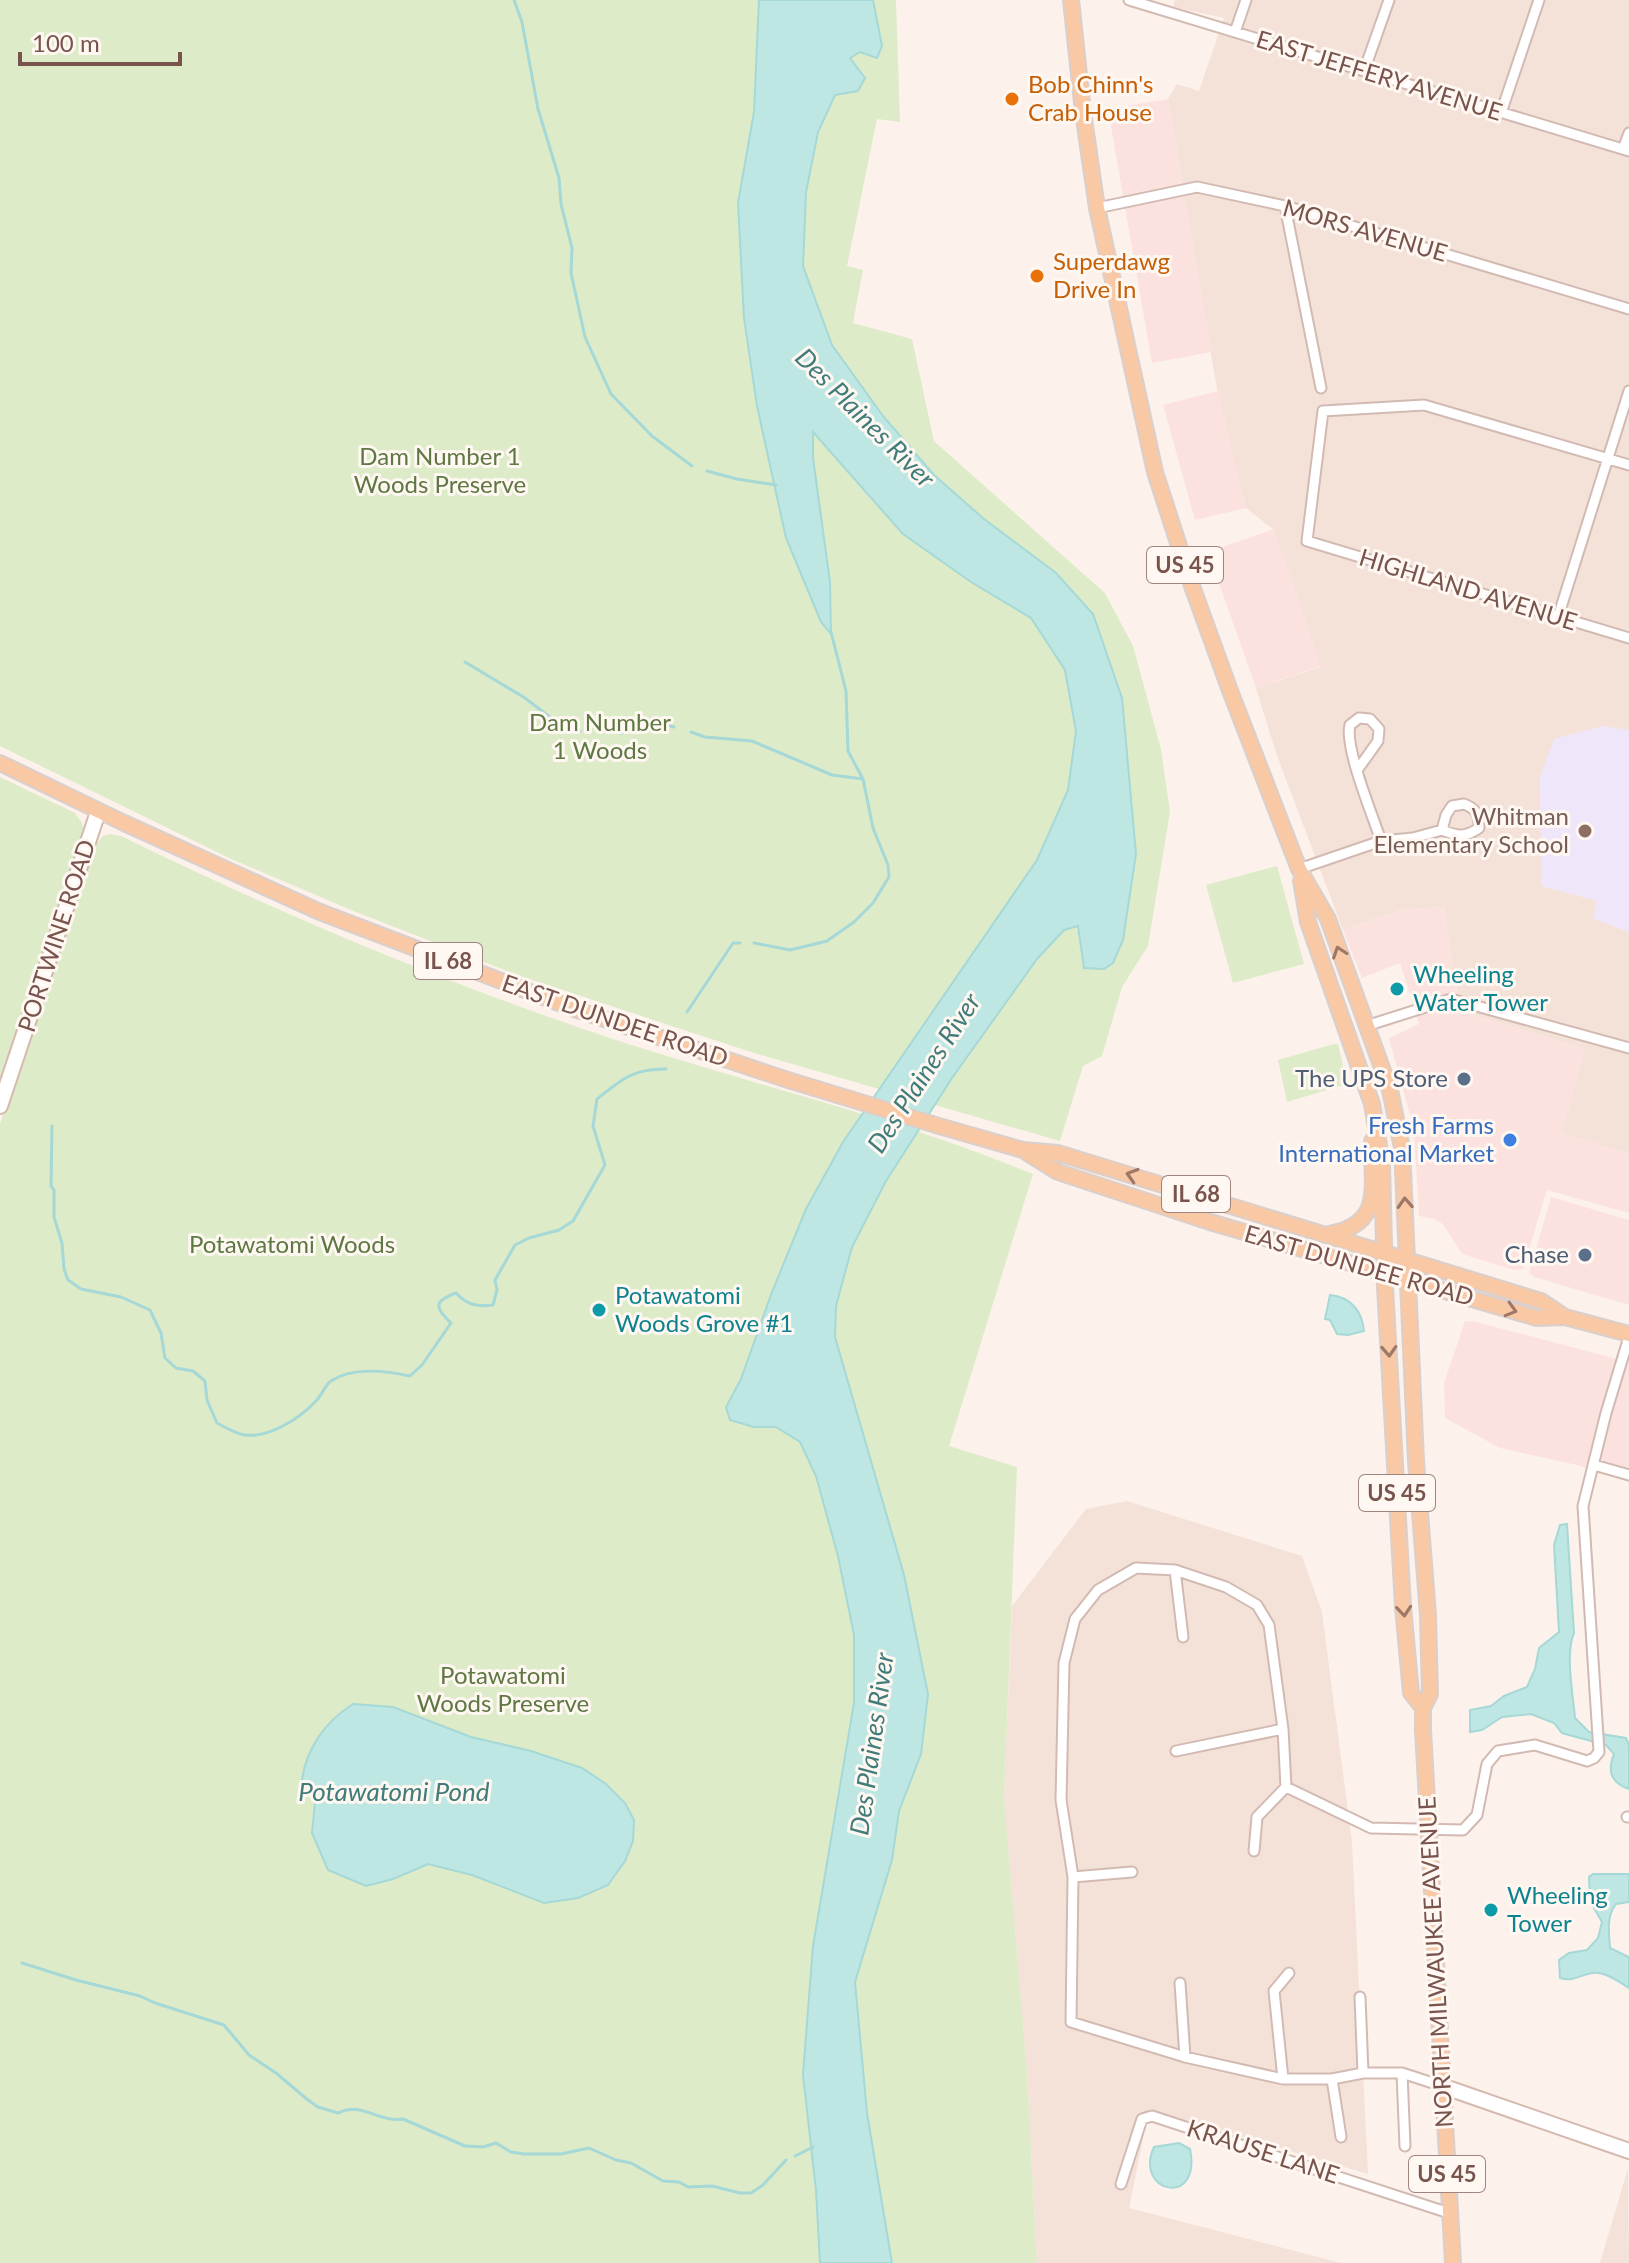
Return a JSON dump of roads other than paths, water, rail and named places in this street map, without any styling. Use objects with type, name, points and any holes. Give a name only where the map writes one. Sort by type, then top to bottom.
[{"type":"main road","name":"US 45","points":[[1071,0],[1097,208],[1140,412],[1169,518],[1229,688],[1299,869],[1328,919],[1390,1090],[1402,1148],[1409,1281]]},
{"type":"main road","name":"EAST DUNDEE ROAD","points":[[0,763],[98,812],[320,912],[534,994],[939,1126],[1023,1150],[1058,1153],[1328,1234],[1541,1301],[1565,1317],[1629,1336]]},
{"type":"main road","name":"US 45","points":[[1299,869],[1308,922],[1372,1104],[1382,1163],[1385,1273]]},
{"type":"main road","points":[[1328,1234],[1356,1226],[1369,1209],[1372,1104]]},
{"type":"main road","name":"EAST DUNDEE ROAD","points":[[1023,1150],[1058,1172],[1210,1222],[1537,1318],[1565,1317]]},
{"type":"main road","name":"NORTH MILWAUKEE AVENUE","points":[[1385,1273],[1403,1607],[1411,1693],[1423,1708]]},
{"type":"main road","name":"NORTH MILWAUKEE AVENUE","points":[[1409,1281],[1416,1473],[1428,1615],[1430,1694],[1423,1708],[1428,1828],[1453,2263]]},
{"type":"street","name":"EAST JEFFERY AVENUE","points":[[1129,0],[1626,150]]},
{"type":"street","points":[[1235,32],[1246,0]]},
{"type":"street","points":[[1364,71],[1389,0]]},
{"type":"street","points":[[1501,113],[1539,0]]},
{"type":"street","points":[[1626,150],[1629,133]]},
{"type":"street","name":"MORS AVENUE","points":[[1097,208],[1197,187],[1285,206],[1629,309]]},
{"type":"street","points":[[1285,206],[1321,388]]},
{"type":"street","points":[[1558,617],[1629,391]]},
{"type":"street","name":"HIGHLAND AVENUE","points":[[1607,458],[1424,405],[1323,411],[1307,541],[1629,638]]},
{"type":"street","points":[[1607,458],[1629,465]]},
{"type":"street","points":[[1358,769],[1378,741],[1379,729],[1370,719],[1359,718],[1350,725],[1348,735],[1358,769],[1381,841]]},
{"type":"street","name":"PORTWINE ROAD","points":[[0,1106],[98,812]]},
{"type":"street","points":[[1299,869],[1381,841],[1413,838],[1442,830]]},
{"type":"street","points":[[1366,1026],[1451,999],[1629,1048]]},
{"type":"street","points":[[1286,1787],[1371,1828],[1463,1830],[1477,1815],[1487,1764],[1498,1751],[1535,1745],[1587,1761],[1599,1752],[1583,1506],[1629,1336]]},
{"type":"street","points":[[1594,1465],[1629,1475]]},
{"type":"street","points":[[1254,1851],[1257,1817],[1286,1787],[1283,1729],[1269,1625],[1257,1605],[1226,1587],[1175,1570],[1136,1568],[1098,1590],[1075,1619],[1064,1663],[1061,1800],[1073,1877],[1071,2022],[1185,2057],[1283,2079],[1332,2079],[1363,2073],[1402,2073],[1629,2151]]},
{"type":"street","points":[[1175,1570],[1183,1637]]},
{"type":"street","points":[[1176,1751],[1283,1729]]},
{"type":"street","points":[[1073,1877],[1132,1872]]},
{"type":"street","points":[[1283,2079],[1274,1991],[1289,1973]]},
{"type":"street","points":[[1180,1983],[1185,2057]]},
{"type":"street","points":[[1360,1997],[1363,2073]]},
{"type":"street","points":[[1402,2073],[1405,2146]]},
{"type":"street","points":[[1332,2079],[1341,2137]]},
{"type":"street","name":"KRAUSE LANE","points":[[1121,2184],[1142,2119],[1152,2116],[1449,2213]]},
{"type":"water","name":"Des Plaines River","points":[[759,0],[873,0],[882,46],[877,58],[860,52],[850,58],[865,78],[858,91],[835,95],[818,132],[806,192],[803,266],[832,345],[883,416],[934,475],[984,519],[1056,573],[1093,614],[1122,698],[1136,854],[1123,940],[1113,963],[1104,969],[1084,968],[1078,926],[1064,930],[1037,959],[952,1078],[886,1181],[852,1247],[836,1306],[835,1337],[904,1575],[928,1694],[921,1754],[899,1811],[892,1860],[855,1982],[867,2113],[892,2263],[820,2263],[816,2190],[803,2075],[813,1946],[854,1703],[854,1635],[838,1556],[816,1476],[800,1442],[776,1427],[754,1427],[730,1420],[726,1407],[741,1379],[806,1209],[843,1142],[1037,860],[1068,790],[1076,731],[1065,670],[1031,618],[971,582],[903,534],[813,432],[813,458],[830,582],[831,634],[821,622],[786,538],[757,406],[744,318],[738,203],[754,112]]},
{"type":"water","points":[[1330,1295],[1354,1306],[1361,1317],[1364,1331],[1337,1334],[1330,1320],[1325,1319]]},
{"type":"water","points":[[1567,1524],[1574,1633],[1570,1663],[1575,1718],[1589,1732],[1626,1738],[1629,1745],[1629,1789],[1614,1780],[1611,1766],[1614,1754],[1606,1745],[1562,1733],[1554,1723],[1531,1714],[1502,1717],[1482,1730],[1470,1732],[1470,1710],[1491,1706],[1504,1696],[1527,1687],[1539,1648],[1559,1632],[1554,1545],[1560,1525]]},
{"type":"water","name":"Potawatomi Pond","points":[[353,1704],[393,1707],[471,1737],[531,1751],[582,1768],[606,1784],[625,1803],[634,1820],[633,1841],[625,1861],[608,1885],[578,1898],[544,1903],[472,1875],[428,1864],[393,1879],[366,1886],[328,1870],[312,1833],[315,1802],[302,1779],[308,1756],[319,1736],[334,1718]]},
{"type":"water","points":[[1593,1874],[1629,1874],[1629,1902],[1616,1904],[1609,1919],[1609,1930],[1610,1948],[1629,1957],[1629,1988],[1597,1973],[1573,1979],[1560,1978],[1559,1960],[1569,1953],[1587,1950],[1598,1938],[1602,1922],[1590,1901],[1589,1877]]},
{"type":"water","points":[[1179,2143],[1190,2149],[1191,2168],[1186,2180],[1178,2186],[1169,2187],[1159,2183],[1152,2175],[1150,2163],[1154,2147]]},
{"type":"waterway","points":[[514,0],[522,22],[538,109],[559,178],[561,204],[572,248],[571,273],[585,337],[611,394],[652,436],[692,466]]},
{"type":"waterway","points":[[707,471],[776,485]]},
{"type":"waterway","points":[[754,943],[790,950],[827,941],[854,922],[873,903],[889,877],[888,865],[873,828],[863,779],[848,751],[846,691],[831,632]]},
{"type":"waterway","points":[[465,662],[525,698],[551,718],[580,731]]},
{"type":"waterway","points":[[599,729],[622,733],[647,719],[674,727]]},
{"type":"waterway","points":[[691,732],[705,737],[752,741],[832,775],[863,779]]},
{"type":"waterway","points":[[687,1012],[733,943],[740,943]]},
{"type":"waterway","points":[[52,1126],[54,1217],[68,1280],[81,1289],[121,1297],[150,1310],[161,1333],[165,1358],[176,1368],[193,1371],[205,1381],[207,1400],[217,1423],[238,1433],[255,1435],[274,1430],[302,1414],[329,1383],[340,1376],[370,1371],[410,1376],[422,1365],[451,1323],[439,1309],[440,1302],[449,1296],[456,1293],[473,1304],[493,1305],[497,1290],[495,1280],[515,1245],[559,1230],[573,1221],[605,1165],[593,1126],[597,1099],[628,1076],[666,1069]]},
{"type":"waterway","points":[[22,1963],[140,1996],[224,2025],[249,2055],[318,2107],[338,2113],[354,2109],[386,2118],[403,2119],[465,2146],[483,2147],[496,2143],[511,2152],[524,2154],[561,2154],[589,2148],[631,2163],[663,2181],[679,2182],[688,2187],[712,2186],[740,2193],[751,2193],[763,2185],[786,2160]]},
{"type":"waterway","points":[[795,2156],[813,2147]]},
{"type":"place","name":"Bob Chinn's Crab House","points":[[1012,99]]},
{"type":"place","name":"Superdawg Drive In","points":[[1037,276]]},
{"type":"place","name":"Whitman Elementary School","points":[[1585,831]]},
{"type":"place","name":"Wheeling Water Tower","points":[[1397,989]]},
{"type":"place","name":"The UPS Store","points":[[1464,1079]]},
{"type":"place","name":"Fresh Farms International Market","points":[[1510,1140]]},
{"type":"place","name":"Chase","points":[[1585,1255]]},
{"type":"place","name":"Potawatomi Woods Grove #1","points":[[599,1310]]},
{"type":"place","name":"Wheeling Tower","points":[[1491,1910]]},
{"type":"park label","name":"Dam Number 1 Woods Preserve","points":[[440,471]]},
{"type":"park label","name":"Dam Number 1 Woods","points":[[600,737]]},
{"type":"park label","name":"Potawatomi Woods","points":[[292,1245]]},
{"type":"park label","name":"Potawatomi Woods Preserve","points":[[503,1690]]}]
